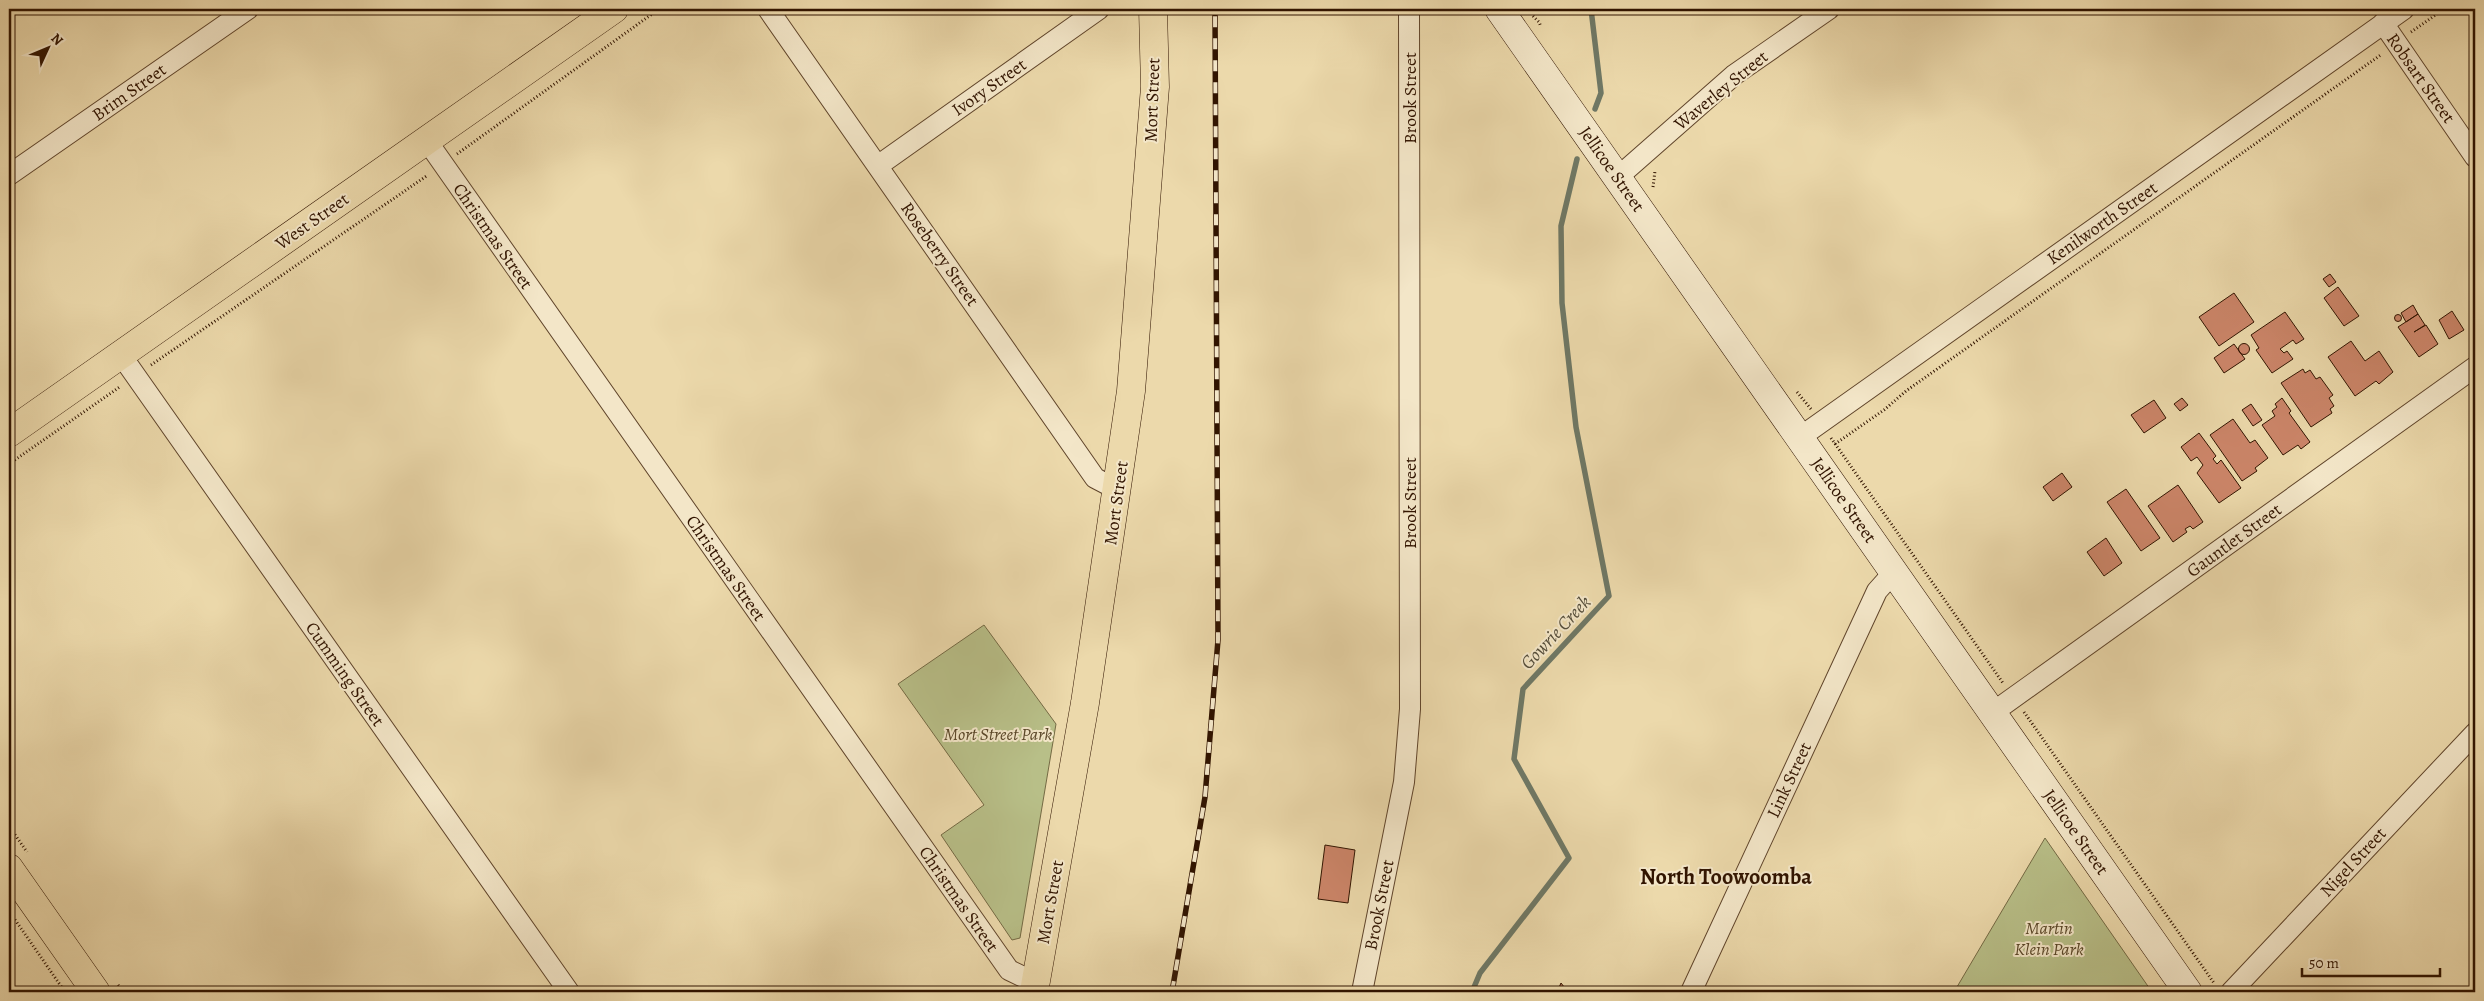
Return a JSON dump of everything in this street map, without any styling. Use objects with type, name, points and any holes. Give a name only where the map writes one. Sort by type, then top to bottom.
[{"type":"main road","name":"West Street","points":[[9,432],[128,366],[426,140],[614,9]]},
{"type":"main road","name":"Mort Street","points":[[1035,988],[1086,703],[1131,391],[1155,87],[1153,9]]},
{"type":"main road","name":"Jellicoe Street","points":[[1499,9],[1612,169],[1810,430],[1894,572],[2002,705],[2188,992]]},
{"type":"main road","points":[[9,868],[96,992]]},
{"type":"street","name":"Brim Street","points":[[9,175],[248,9]]},
{"type":"street","name":"Roseberry Street","points":[[768,9],[879,165],[1095,478],[1118,490]]},
{"type":"street","name":"Ivory Street","points":[[879,165],[1099,9]]},
{"type":"street","name":"Brook Street","points":[[1362,992],[1404,782],[1410,709],[1409,9]]},
{"type":"street","name":"Waverley Street","points":[[1612,169],[1734,76],[1829,9]]},
{"type":"street","name":"Kenilworth Street","points":[[1810,430],[2404,9]]},
{"type":"street","name":"Robsart Street","points":[[2383,24],[2475,157]]},
{"type":"street","name":"Christmas Street","points":[[426,140],[1009,970],[1035,988]]},
{"type":"street","name":"Cumming Street","points":[[128,366],[569,992]]},
{"type":"street","name":"Gauntlet Street","points":[[2002,705],[2475,367]]},
{"type":"street","name":"Link Street","points":[[1691,992],[1877,591],[1894,572]]},
{"type":"street","name":"Nigel Street","points":[[2224,989],[2475,733]]},
{"type":"path","points":[[9,464],[128,366],[443,164],[659,9]]},
{"type":"path","points":[[1836,444],[1884,410],[1906,391],[2444,9]]},
{"type":"path","points":[[1655,168],[1652,186],[1656,192]]},
{"type":"path","points":[[1793,386],[1810,430],[1836,444],[2002,705],[2224,989]]},
{"type":"path","points":[[9,911],[65,992]]},
{"type":"green space","name":"Mort Street Park","points":[[984,625],[1056,724],[1020,938],[1012,940],[941,835],[984,805],[898,684]]},
{"type":"green space","name":"Martin Klein Park","points":[[2045,838],[2152,992],[1954,992]]},
{"type":"building","points":[[2330,274],[2336,282],[2329,287],[2323,279]]},
{"type":"building","points":[[2338,287],[2359,316],[2344,326],[2324,298]]},
{"type":"building","points":[[2475,292],[2475,307],[2470,300],[2474,298],[2472,294]]},
{"type":"building","points":[[2234,293],[2254,322],[2219,346],[2199,317]]},
{"type":"building","points":[[2413,305],[2418,314],[2406,322],[2401,313]]},
{"type":"building","points":[[2452,311],[2464,330],[2449,339],[2439,320]]},
{"type":"building","points":[[2285,312],[2304,339],[2296,344],[2293,340],[2280,349],[2284,353],[2287,351],[2293,359],[2272,373],[2256,350],[2259,348],[2251,335]]},
{"type":"building","points":[[2398,314],[2402,318],[2398,322],[2394,318]]},
{"type":"building","points":[[2418,314],[2425,325],[2414,332],[2426,325],[2438,344],[2419,357],[2398,327]]},
{"type":"building","points":[[2351,341],[2365,361],[2379,351],[2393,372],[2379,384],[2376,381],[2355,396],[2328,357]]},
{"type":"building","points":[[2244,343],[2250,349],[2244,355],[2238,349]]},
{"type":"building","points":[[2234,344],[2245,359],[2224,373],[2214,358]]},
{"type":"building","points":[[2303,369],[2305,373],[2310,370],[2316,379],[2320,377],[2333,395],[2329,398],[2334,406],[2330,409],[2332,413],[2311,427],[2281,383]]},
{"type":"building","points":[[2182,398],[2188,405],[2180,411],[2174,404]]},
{"type":"building","points":[[2282,398],[2291,411],[2289,413],[2310,442],[2301,449],[2298,445],[2283,455],[2262,425],[2275,416],[2272,411],[2277,407],[2275,404]]},
{"type":"building","points":[[2154,400],[2166,418],[2144,433],[2131,415]]},
{"type":"building","points":[[2251,404],[2262,420],[2253,426],[2242,410]]},
{"type":"building","points":[[2233,419],[2250,443],[2255,440],[2268,458],[2255,468],[2257,471],[2242,481],[2210,435]]},
{"type":"building","points":[[2199,433],[2216,456],[2213,459],[2217,464],[2221,460],[2241,488],[2219,503],[2197,473],[2203,465],[2197,457],[2191,461],[2181,447]]},
{"type":"building","points":[[2062,473],[2072,487],[2053,501],[2043,487]]},
{"type":"building","points":[[2178,485],[2203,522],[2193,529],[2190,526],[2185,529],[2187,532],[2173,542],[2148,506]]},
{"type":"building","points":[[2126,489],[2160,538],[2141,551],[2107,502]]},
{"type":"building","points":[[2106,538],[2122,563],[2104,576],[2087,552]]},
{"type":"building","points":[[1325,845],[1355,850],[1348,903],[1318,899]]},
{"type":"building","points":[[1561,983],[1568,992],[1557,992]]},
{"type":"waterway","name":"Gowrie Creek","points":[[1591,9],[1601,93],[1595,109]]},
{"type":"waterway","name":"Gowrie Creek","points":[[1472,992],[1480,973],[1569,858],[1514,759],[1523,689],[1609,596],[1576,427],[1562,303],[1561,226],[1577,159]]},
{"type":"railway","points":[[1172,992],[1205,797],[1218,640],[1215,9]]},
{"type":"district","name":"North Toowoomba","points":[[1726,876]]}]
